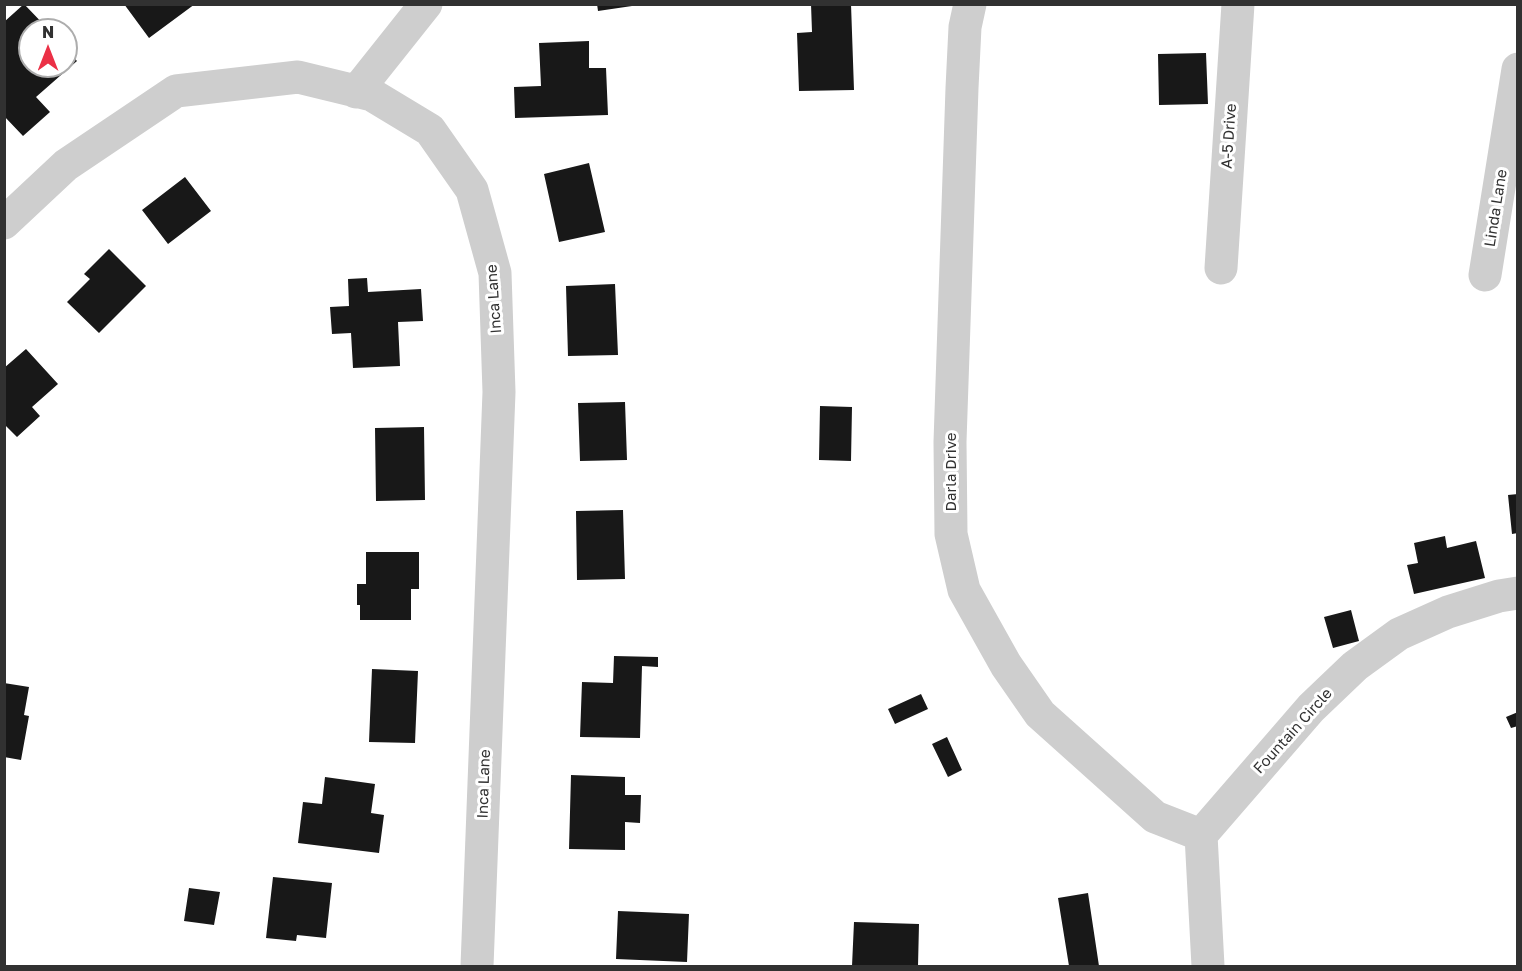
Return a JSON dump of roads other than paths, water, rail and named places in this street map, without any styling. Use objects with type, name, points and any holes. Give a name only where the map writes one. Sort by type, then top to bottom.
[{"type":"street","points":[[356,92],[426,4]]},
{"type":"street","name":"Darla Drive","points":[[970,4],[966,27],[962,88],[950,442],[951,534],[964,590],[1006,665],[1040,714],[1155,817],[1201,835]]},
{"type":"street","name":"A-5 Drive","points":[[1221,268],[1238,4]]},
{"type":"street","name":"Linda Lane","points":[[1485,275],[1518,69]]},
{"type":"street","name":"Inca Lane","points":[[4,223],[66,165],[176,91],[298,77],[372,95],[430,130],[472,190],[495,273],[498,392],[477,966]]},
{"type":"street","name":"Fountain Circle","points":[[1201,835],[1311,708],[1355,666],[1399,634],[1438,616],[1499,596],[1518,593]]},
{"type":"street","points":[[1201,835],[1208,966]]}]
